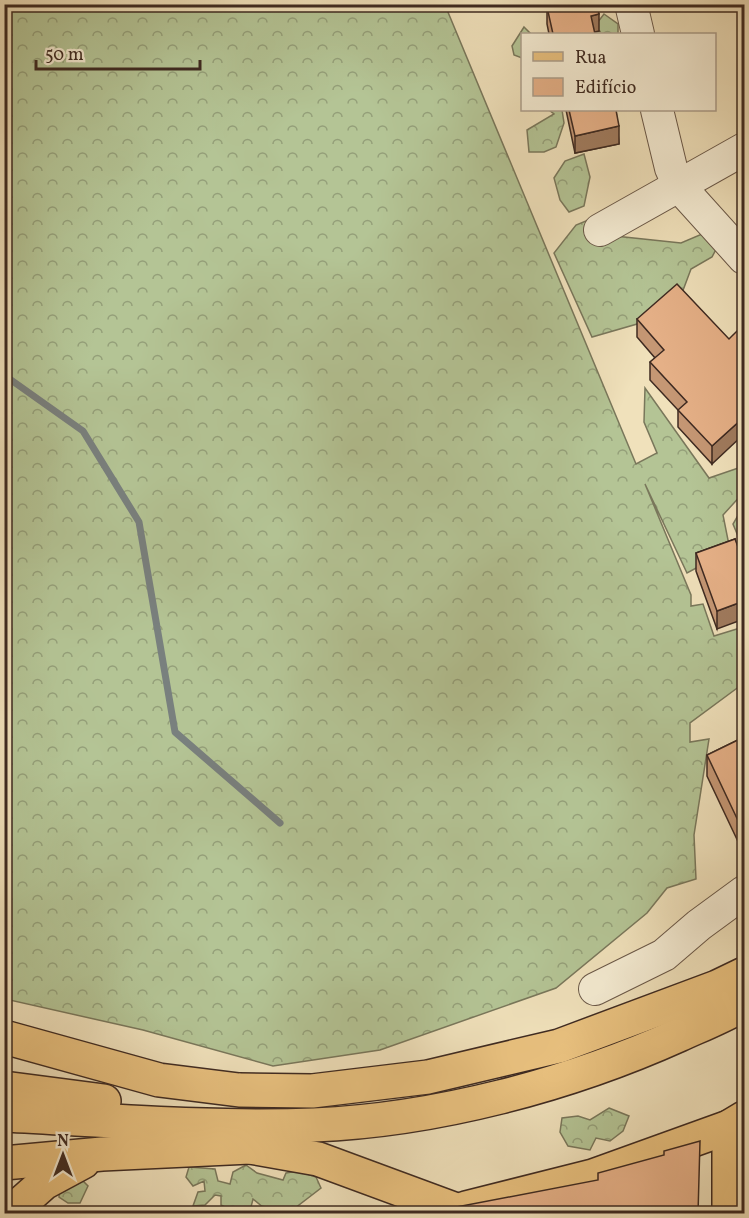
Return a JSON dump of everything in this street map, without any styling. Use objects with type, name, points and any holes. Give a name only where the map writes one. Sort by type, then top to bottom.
[{"type":"main road","points":[[4,1037],[159,1080],[239,1090],[312,1091],[428,1077],[559,1046],[717,987],[744,974]]},
{"type":"main road","points":[[4,1163],[102,1154],[315,1125],[392,1117],[510,1095],[579,1075],[642,1051],[744,1004]]},
{"type":"main road","points":[[4,1115],[244,1136],[359,1141],[476,1122],[539,1107],[659,1065],[744,1028]]},
{"type":"main road","points":[[5,1087],[88,1098],[244,1136],[318,1159],[444,1212],[593,1176],[737,1123],[729,1214]]},
{"type":"main road","points":[[9,1214],[44,1183],[102,1154]]},
{"type":"street","points":[[631,4],[638,33]]},
{"type":"street","points":[[657,111],[671,168],[679,186],[744,258]]},
{"type":"street","points":[[600,230],[744,149]]},
{"type":"street","points":[[595,989],[664,955],[699,925],[744,892]]},
{"type":"green space","points":[[5,5],[445,5],[636,464],[657,453],[644,422],[645,388],[709,478],[744,466],[744,492],[723,515],[730,550],[687,573],[645,484],[691,595],[691,606],[703,604],[714,636],[740,628],[744,683],[690,723],[690,742],[709,739],[694,835],[696,879],[667,888],[647,913],[556,988],[380,1050],[273,1066],[143,1030],[5,999]]},
{"type":"green space","points":[[604,14],[618,24],[618,33],[594,33],[594,27]]},
{"type":"green space","points":[[524,27],[530,33],[521,33],[521,58],[514,55],[512,46]]},
{"type":"green space","points":[[550,111],[562,111],[564,123],[556,147],[544,152],[529,152],[527,130],[554,114]]},
{"type":"green space","points":[[584,154],[590,177],[584,206],[569,212],[560,200],[554,178],[565,161]]},
{"type":"green space","points":[[603,214],[615,236],[681,243],[709,231],[721,240],[712,257],[691,269],[682,293],[644,322],[592,337],[554,253],[576,225]]},
{"type":"green space","points":[[744,505],[744,537],[738,536],[733,524]]},
{"type":"green space","points":[[609,1108],[629,1116],[623,1131],[610,1141],[596,1138],[590,1150],[568,1146],[560,1132],[562,1118],[578,1116],[590,1120]]},
{"type":"green space","points":[[246,1165],[257,1173],[283,1180],[286,1173],[298,1171],[316,1177],[321,1188],[295,1208],[264,1208],[253,1199],[251,1207],[236,1213],[221,1205],[221,1196],[215,1195],[205,1205],[193,1206],[198,1192],[205,1191],[204,1181],[193,1186],[186,1177],[189,1167],[215,1169],[218,1181],[230,1184],[233,1172]]},
{"type":"green space","points":[[78,1176],[88,1186],[80,1203],[68,1203],[59,1197],[60,1184]]},
{"type":"building","points":[[557,4],[597,4],[599,14],[591,16],[595,33],[553,33],[547,7]]},
{"type":"building","points":[[569,111],[616,111],[619,126],[575,136]]},
{"type":"building","points":[[677,284],[729,339],[737,331],[744,339],[744,417],[712,446],[678,410],[687,402],[650,362],[664,350],[637,319]]},
{"type":"building","points":[[735,539],[744,563],[744,601],[717,611],[696,553]]},
{"type":"building","points":[[744,737],[744,828],[742,829],[707,755]]},
{"type":"building","points":[[700,1141],[698,1214],[420,1214],[598,1180],[598,1173],[664,1155],[664,1151]]},
{"type":"waterway","points":[[4,375],[83,431],[139,522],[175,732],[280,823]]}]
